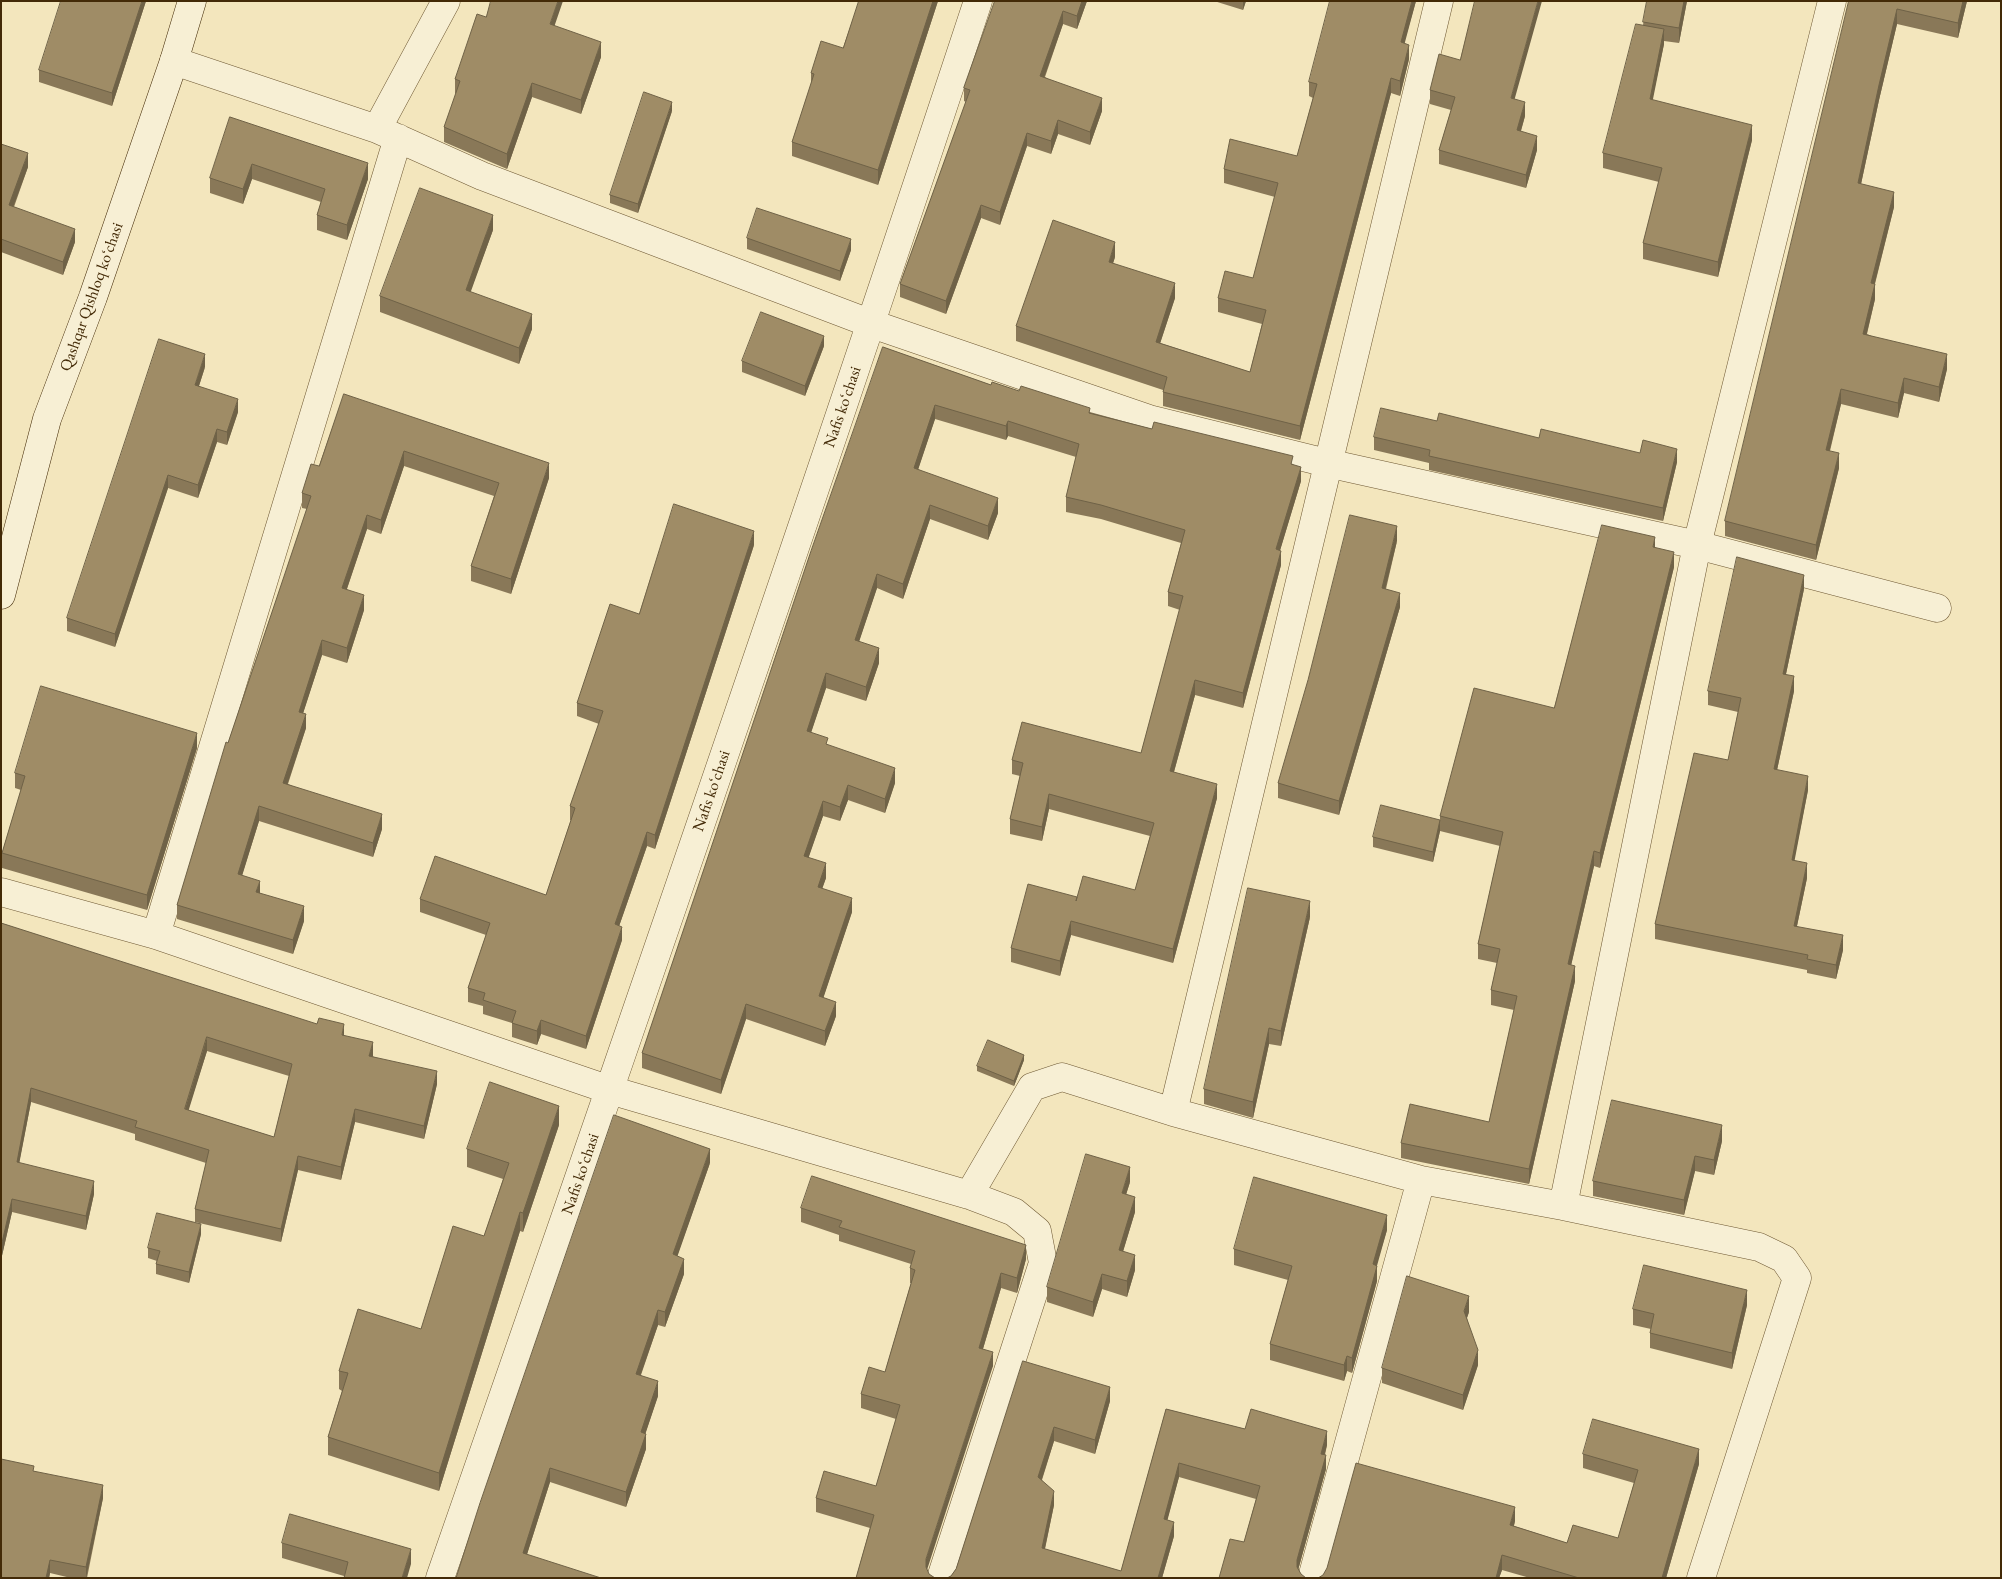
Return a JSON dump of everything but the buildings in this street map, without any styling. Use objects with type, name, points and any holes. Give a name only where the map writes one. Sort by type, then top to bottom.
[{"type":"street","name":"Qashqar Qishloq koʻchasi","points":[[1,595],[46,419],[93,297],[174,61],[192,1]]},
{"type":"street","points":[[156,936],[388,133],[446,1]]},
{"type":"street","name":"Nafis koʻchasi","points":[[440,1578],[610,1090],[872,324],[978,1]]},
{"type":"street","points":[[1173,1112],[1327,463],[1440,1]]},
{"type":"street","points":[[1563,1206],[1697,545],[1832,1]]},
{"type":"street","points":[[174,61],[388,133],[482,176],[872,324],[1150,419],[1327,463],[1697,545],[1937,608]]},
{"type":"street","points":[[1,892],[156,936],[610,1090],[969,1195],[1014,1212],[1037,1232],[1043,1263],[941,1578]]},
{"type":"street","points":[[969,1195],[1032,1087],[1062,1077],[1173,1112],[1421,1180],[1563,1206],[1759,1247],[1784,1259],[1797,1278],[1701,1578]]},
{"type":"street","points":[[1312,1578],[1421,1180]]}]
